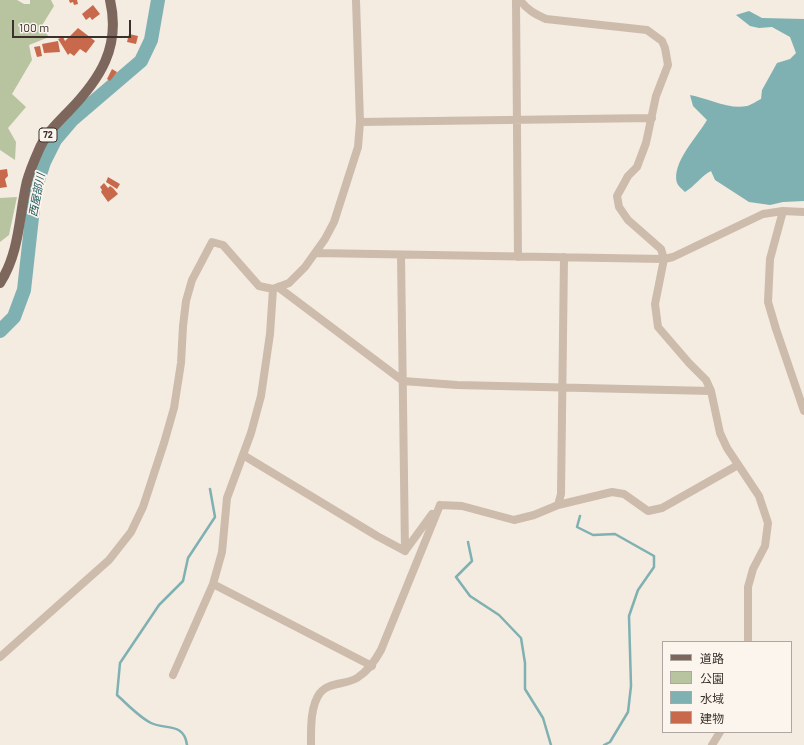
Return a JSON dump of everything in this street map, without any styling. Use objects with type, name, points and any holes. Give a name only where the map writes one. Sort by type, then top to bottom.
[{"type":"main road","name":"72","points":[[0,283],[13,255],[28,179],[38,150],[53,129],[96,80],[109,52],[114,24],[110,0]]},
{"type":"street","points":[[0,657],[109,560],[131,532],[143,507],[174,408],[181,363],[186,301],[192,280],[212,242],[223,245],[259,286],[275,288],[289,283],[306,267],[334,222],[358,147],[360,122],[356,0]]},
{"type":"street","points":[[516,0],[518,257]]},
{"type":"street","points":[[520,0],[525,8],[546,19],[647,30],[662,41],[668,65],[656,96],[646,143],[637,167],[628,176],[617,196],[619,207],[628,220],[660,249],[664,259],[654,304],[658,327],[706,380],[711,391],[720,433],[738,465],[759,496],[768,523],[766,546],[753,569],[748,587],[748,641]]},
{"type":"street","points":[[360,122],[652,118]]},
{"type":"street","points":[[316,253],[664,259],[673,257],[764,214],[784,211],[804,212]]},
{"type":"street","points":[[784,211],[770,259],[768,302],[804,411]]},
{"type":"street","points":[[401,255],[405,551]]},
{"type":"street","points":[[558,506],[561,494],[564,257]]},
{"type":"street","points":[[275,288],[403,381],[456,385],[563,386],[711,391]]},
{"type":"street","points":[[173,675],[213,584],[222,552],[227,498],[243,455],[261,396],[275,288]]},
{"type":"street","points":[[243,455],[405,551]]},
{"type":"street","points":[[440,505],[462,506],[514,520],[534,515],[558,506],[612,492],[624,494],[648,510],[662,508],[738,465]]},
{"type":"street","points":[[405,551],[440,505]]},
{"type":"street","points":[[311,745],[314,709],[320,693],[326,688],[356,678],[372,666],[382,650],[440,505]]},
{"type":"street","points":[[213,584],[372,666]]},
{"type":"street","points":[[712,745],[719,733]]},
{"type":"green space","points":[[0,0],[17,0],[24,4],[30,4],[30,0],[51,0],[54,6],[41,27],[49,37],[29,45],[32,60],[12,94],[26,107],[8,128],[16,142],[15,160],[0,150]]},
{"type":"green space","points":[[17,197],[9,235],[0,242],[0,198]]},
{"type":"water","points":[[749,11],[762,18],[804,19],[804,201],[783,202],[770,205],[749,202],[715,180],[711,171],[685,192],[677,183],[676,175],[681,158],[707,120],[693,106],[690,95],[733,106],[740,107],[749,105],[761,99],[762,90],[777,63],[790,59],[796,53],[790,37],[772,27],[759,28],[750,26],[736,15]]},
{"type":"building","points":[[69,0],[77,0],[78,4],[74,5],[73,2],[70,3]]},
{"type":"building","points":[[93,5],[100,14],[92,20],[90,17],[86,20],[82,14]]},
{"type":"building","points":[[78,28],[95,41],[86,53],[80,49],[74,56],[70,53],[68,55],[58,39],[63,37],[65,41]]},
{"type":"building","points":[[129,34],[138,36],[136,44],[127,42]]},
{"type":"building","points":[[58,41],[60,52],[44,53],[42,44]]},
{"type":"building","points":[[40,46],[42,56],[37,57],[34,47]]},
{"type":"building","points":[[112,69],[117,72],[110,81],[107,79]]},
{"type":"building","points":[[7,169],[8,176],[5,179],[7,187],[0,188],[0,170]]},
{"type":"building","points":[[108,177],[120,184],[117,189],[106,182]]},
{"type":"building","points":[[104,183],[108,188],[110,186],[113,188],[118,194],[108,202],[101,192],[102,190],[100,187]]},
{"type":"waterway","name":"西屋部川","points":[[0,331],[14,317],[24,290],[35,190],[44,162],[55,140],[72,120],[141,61],[151,40],[158,0]]},
{"type":"waterway","points":[[187,745],[185,738],[178,730],[151,723],[133,710],[117,695],[120,663],[159,605],[183,581],[188,558],[215,517],[210,489]]},
{"type":"waterway","points":[[580,516],[577,527],[593,535],[615,534],[654,556],[654,567],[638,590],[629,616],[631,686],[628,712],[610,742],[604,745]]},
{"type":"waterway","points":[[468,542],[472,561],[456,577],[470,596],[499,615],[521,638],[525,663],[525,689],[543,718],[551,745]]}]
